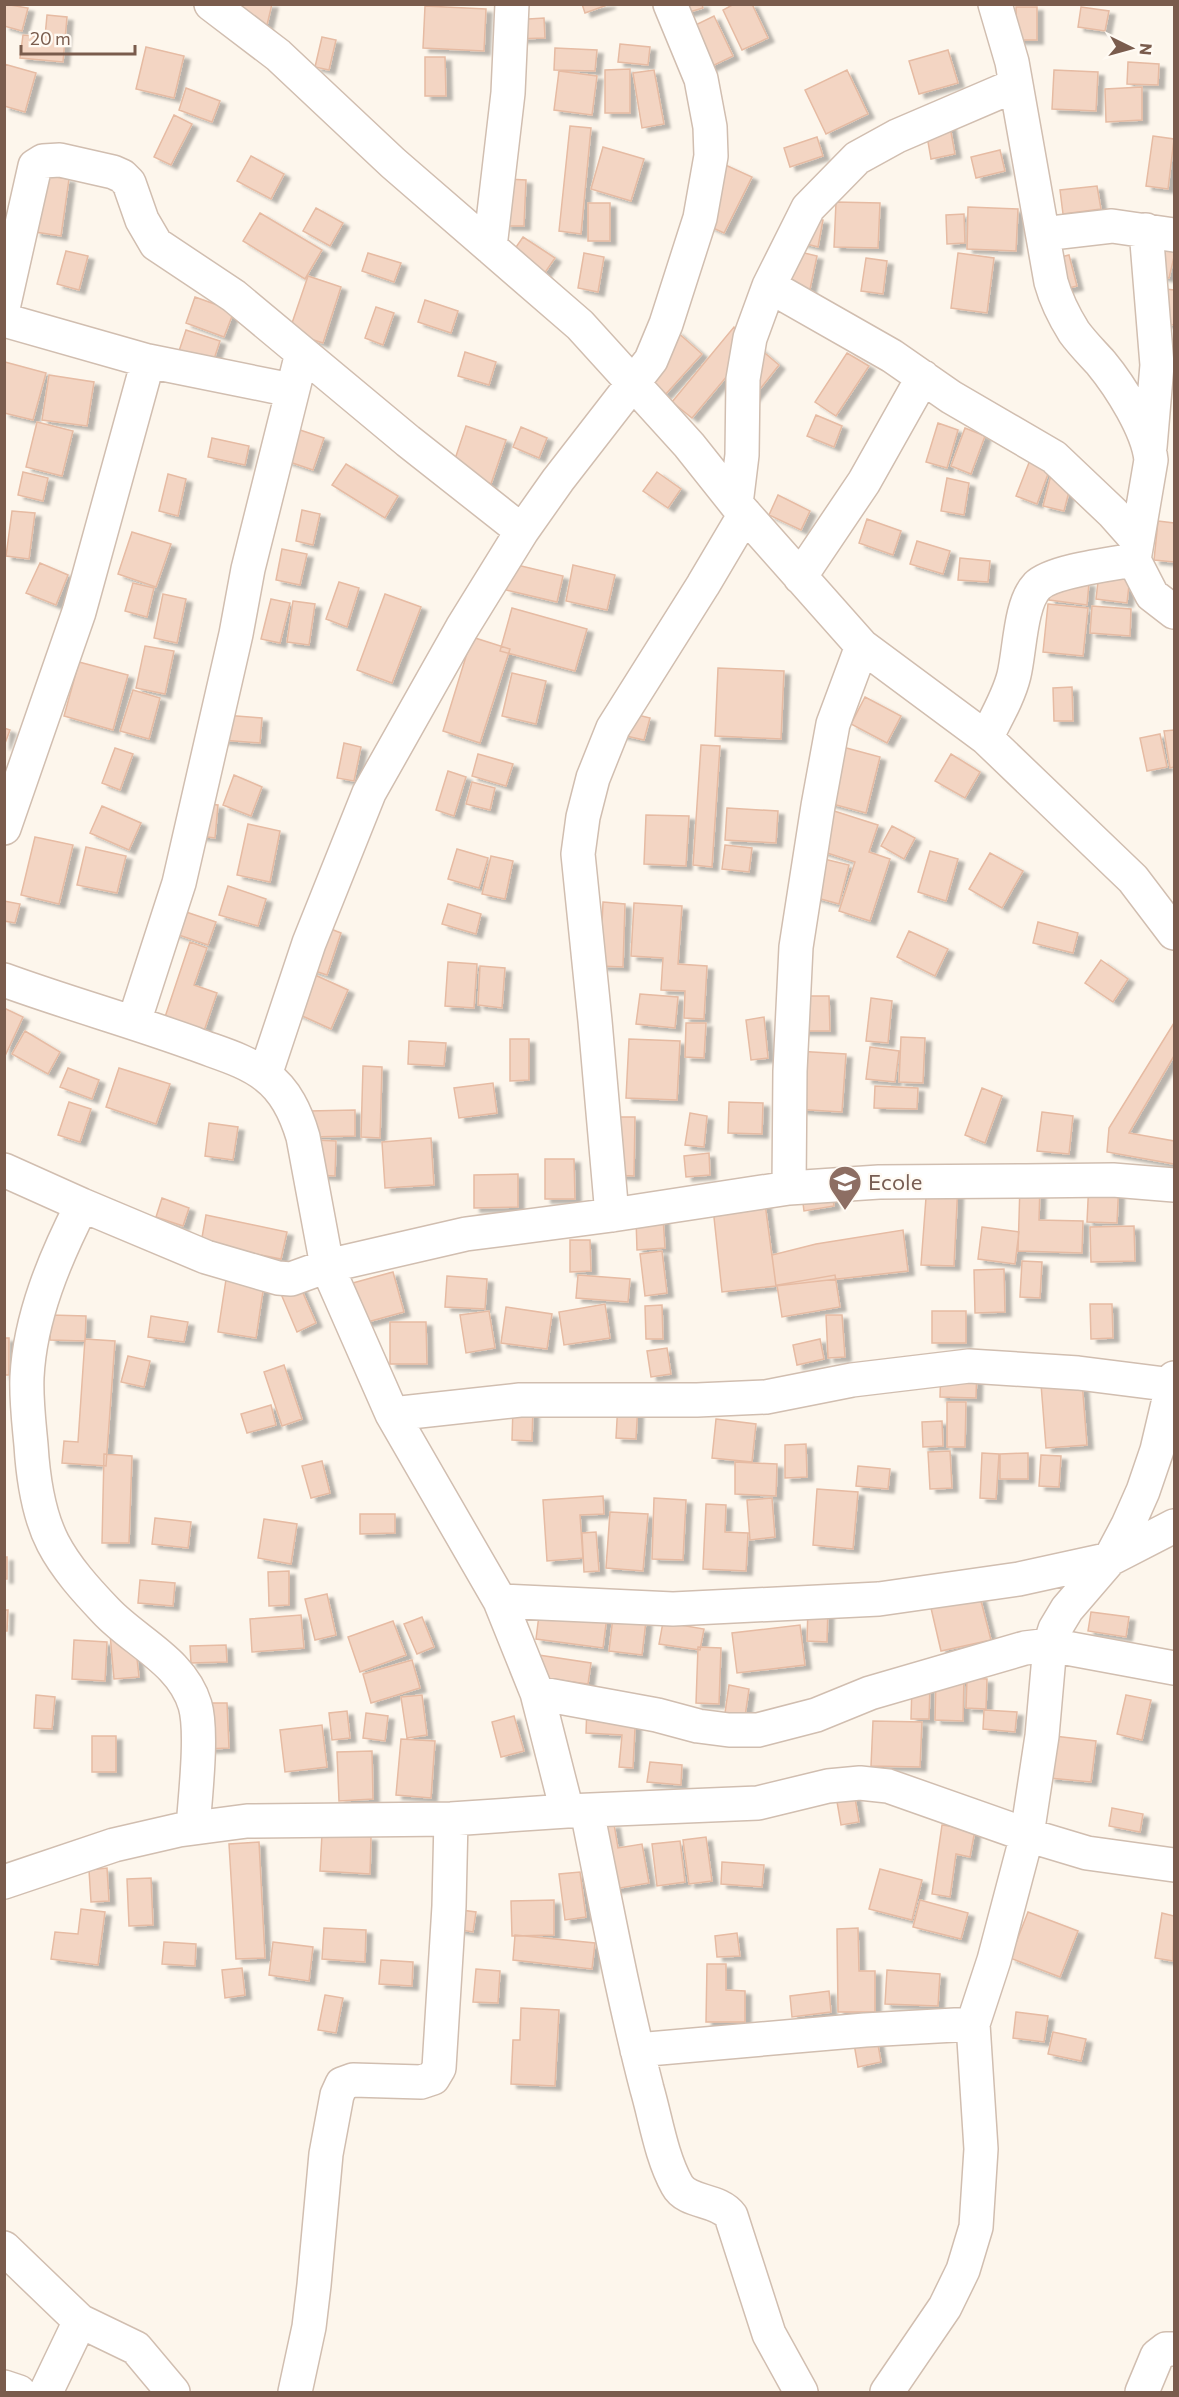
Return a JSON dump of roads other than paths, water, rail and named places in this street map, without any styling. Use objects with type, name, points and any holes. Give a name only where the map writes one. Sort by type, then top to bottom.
[{"type":"street","points":[[490,247],[508,93],[512,4]]},
{"type":"street","points":[[265,1075],[309,943],[369,793],[462,628],[522,531],[558,480],[651,360],[666,324],[700,218],[711,156],[710,127],[701,79],[670,4]]},
{"type":"street","points":[[995,4],[1012,62],[1056,300],[1075,333],[1103,366],[1132,410],[1150,447]]},
{"type":"street","points":[[213,5],[278,55],[393,163],[580,325],[689,445],[741,509],[862,646],[986,738],[1132,879],[1174,933]]},
{"type":"street","points":[[612,1215],[578,854],[593,778],[613,728],[703,585],[741,509],[743,379],[750,338],[769,286],[808,208],[857,158],[897,136],[1016,85]]},
{"type":"street","points":[[4,304],[35,166],[43,161],[60,160],[113,172],[122,176],[129,183],[142,220],[156,244],[234,296],[522,531]]},
{"type":"street","points":[[1043,234],[1112,225],[1160,232],[1157,365],[1150,472],[1136,550]]},
{"type":"street","points":[[769,286],[892,356],[951,397],[1054,457],[1113,513],[1136,550],[1152,595],[1174,612]]},
{"type":"street","points":[[4,321],[148,361],[291,390]]},
{"type":"street","points":[[134,1022],[179,884],[234,645],[248,569],[302,353]]},
{"type":"street","points":[[4,828],[79,612],[148,361]]},
{"type":"street","points":[[800,577],[864,482],[923,377]]},
{"type":"street","points":[[986,738],[1014,677],[1026,609],[1031,594],[1038,585],[1054,576],[1136,550]]},
{"type":"street","points":[[789,1188],[790,1071],[796,947],[833,724],[862,646]]},
{"type":"street","points":[[4,980],[134,1022],[242,1062],[265,1075],[283,1092],[299,1121],[327,1266],[392,1414],[500,1601],[537,1693],[577,1811],[664,2153],[678,2187],[696,2198],[723,2206],[731,2216],[769,2334],[801,2392]]},
{"type":"street","points":[[4,1170],[207,1257],[278,1278],[291,1279],[327,1266],[466,1234],[789,1188],[879,1182],[1026,1180],[1113,1180],[1174,1185]]},
{"type":"street","points":[[82,1205],[55,1264],[36,1319],[27,1378],[33,1476],[52,1542],[78,1579],[108,1613],[179,1675],[189,1690],[196,1707],[197,1740],[193,1828]]},
{"type":"street","points":[[392,1414],[520,1401],[697,1400],[766,1397],[852,1380],[969,1366],[1174,1381],[1157,1450],[1143,1491],[1110,1559],[1067,1609],[1050,1645],[1042,1736],[1027,1836],[994,1960],[973,2024],[981,2149],[979,2198],[971,2249],[945,2307],[887,2392]]},
{"type":"street","points":[[500,1601],[673,1610],[879,1599],[1019,1579],[1110,1559],[1174,1526]]},
{"type":"street","points":[[537,1693],[657,1715],[698,1726],[729,1730],[758,1730],[816,1715],[870,1693],[1025,1648],[1050,1645],[1174,1668]]},
{"type":"street","points":[[6,1883],[114,1845],[193,1828],[247,1821],[451,1819],[758,1803],[828,1786],[860,1783],[888,1786],[1027,1836],[1087,1852],[1174,1865]]},
{"type":"street","points":[[295,2392],[309,2327],[326,2154],[337,2095],[342,2084],[352,2080],[421,2082],[433,2078],[439,2067],[449,1906],[451,1819]]},
{"type":"street","points":[[637,2050],[864,2030],[973,2024]]},
{"type":"street","points":[[4,2248],[80,2321],[136,2348],[173,2392]]},
{"type":"street","points":[[46,2392],[80,2321]]},
{"type":"street","points":[[1142,2392],[1157,2356],[1166,2349],[1174,2349]]},
{"type":"street","points":[[4,2387],[19,2392]]},
{"type":"place","name":"Ecole","points":[[845,1211]]}]
